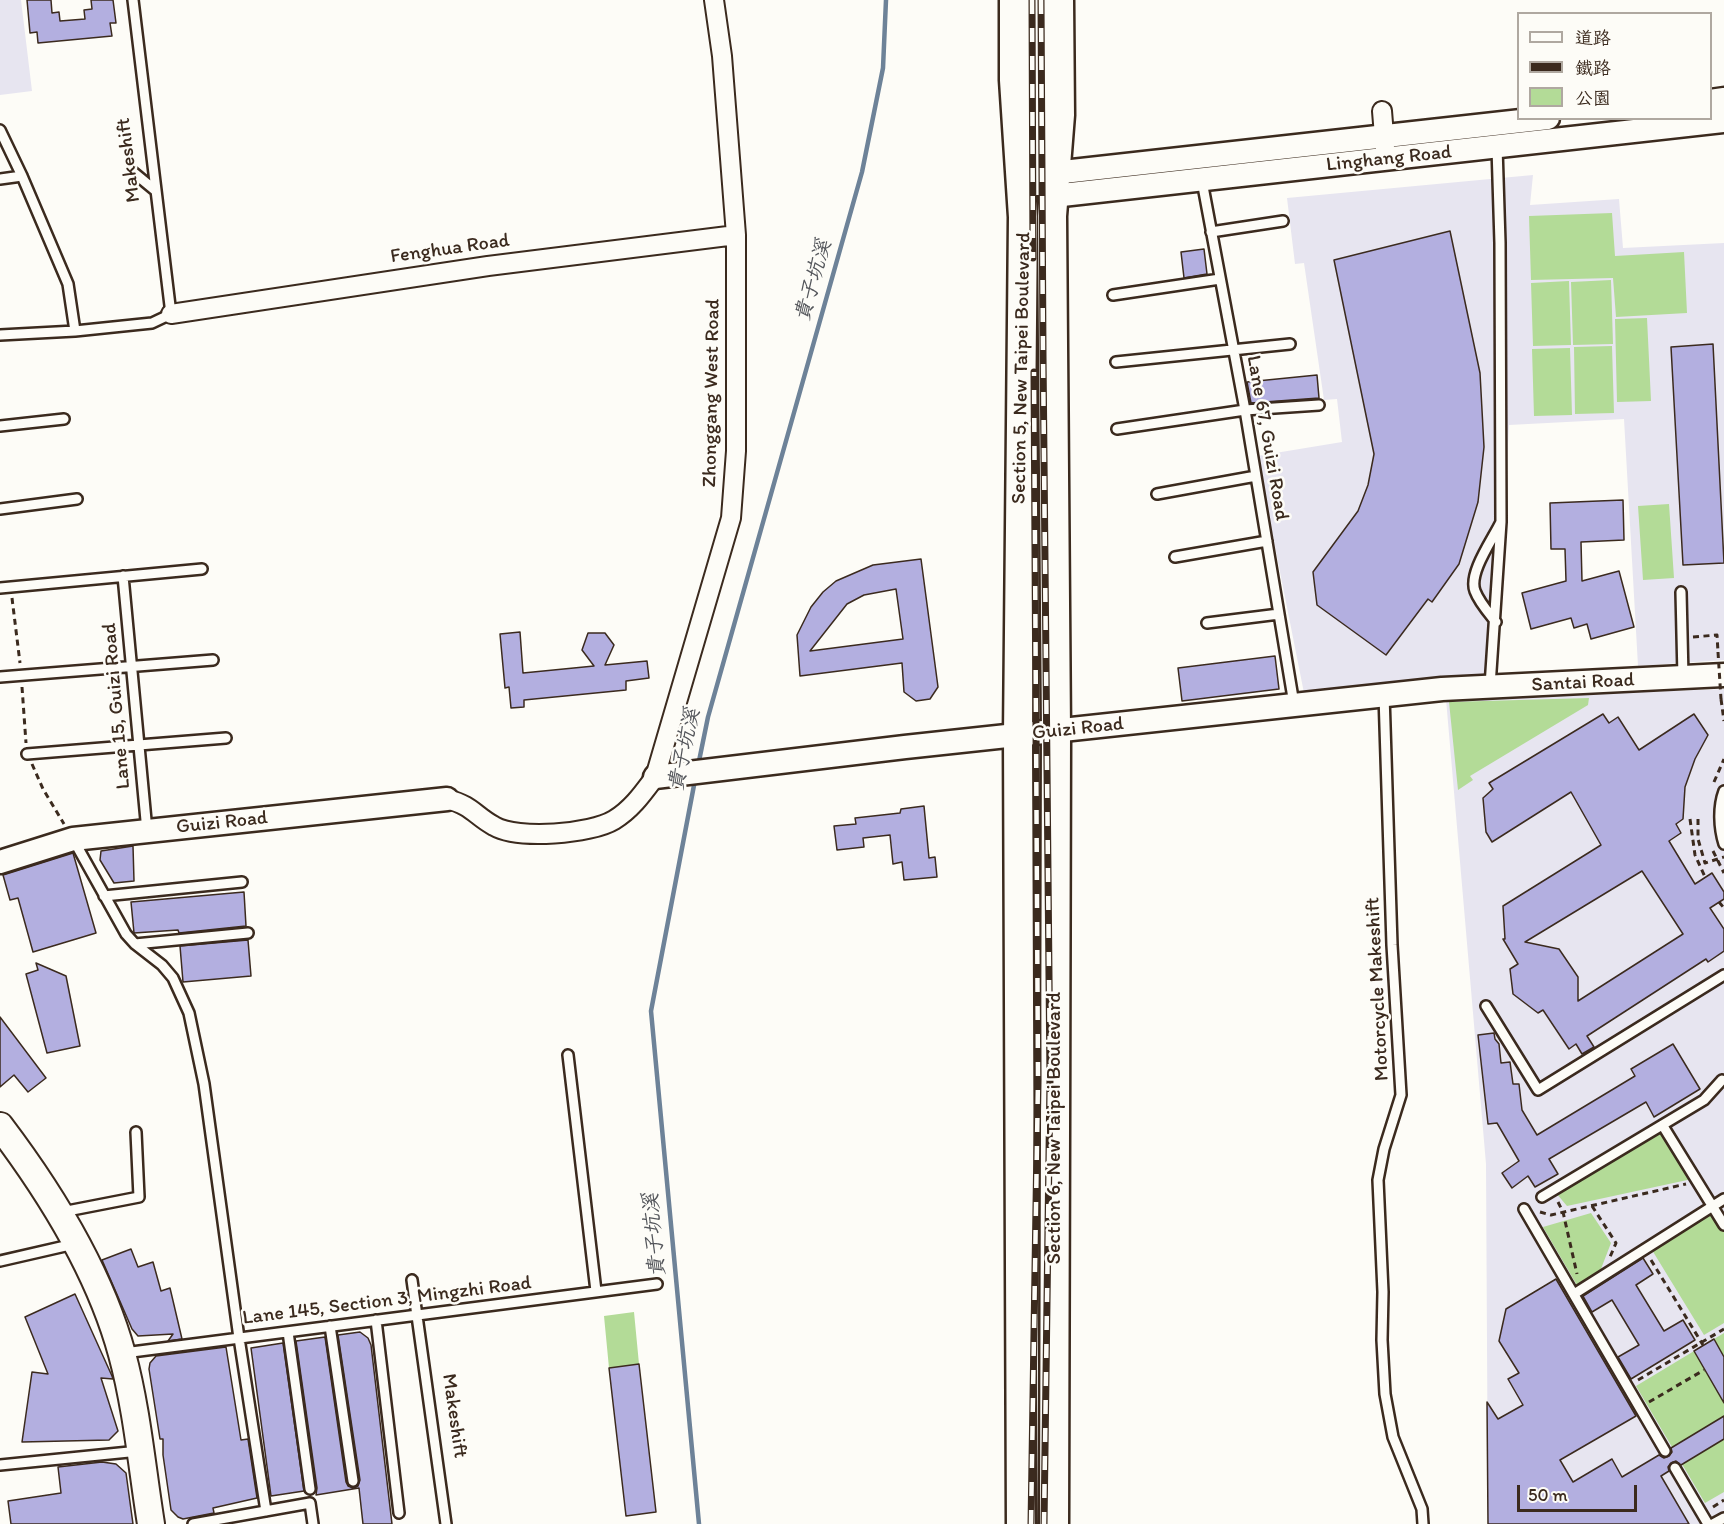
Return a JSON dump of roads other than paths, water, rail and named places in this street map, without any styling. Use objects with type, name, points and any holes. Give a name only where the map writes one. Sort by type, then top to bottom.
[{"type":"main road","name":"Section 5, New Taipei Boulevard","points":[[1014,0],[1014,80],[1044,200]]},
{"type":"main road","name":"Section 5, New Taipei Boulevard","points":[[1037,0],[1044,200],[1056,732]]},
{"type":"main road","name":"Section 5, New Taipei Boulevard","points":[[1018,735],[1044,200],[1060,115],[1059,0]]},
{"type":"main road","name":"Section 6, New Taipei Boulevard","points":[[1054,1524],[1056,732]]},
{"type":"main road","name":"Section 6, New Taipei Boulevard","points":[[1018,735],[1021,1524]]},
{"type":"main road","points":[[0,1126],[59,1213],[108,1313],[122,1354],[151,1524]]},
{"type":"street","name":"Zhonggang West Road","points":[[655,777],[731,518],[736,451],[736,235],[722,56],[714,0]]},
{"type":"street","points":[[1382,111],[1386,159]]},
{"type":"street","name":"Linghang Road","points":[[1044,200],[1384,136],[1530,120]]},
{"type":"street","name":"Linghang Road","points":[[1044,200],[1202,179],[1724,121]]},
{"type":"street","name":"Fenghua Road","points":[[171,314],[488,266],[736,235]]},
{"type":"street","name":"Santai Road","points":[[1442,689],[1724,675]]},
{"type":"street","name":"Guizi Road","points":[[655,777],[1442,689]]},
{"type":"street","points":[[447,799],[461,803],[494,826],[510,832],[530,835],[595,829],[630,808],[655,777]]},
{"type":"street","name":"Guizi Road","points":[[0,862],[73,839],[447,799]]},
{"type":"lane","name":"Makeshift","points":[[133,0],[138,86],[156,191],[171,314]]},
{"type":"lane","points":[[0,130],[68,284],[75,331]]},
{"type":"lane","points":[[1490,687],[1501,522],[1500,243],[1497,147]]},
{"type":"lane","points":[[133,172],[156,191]]},
{"type":"lane","points":[[0,179],[22,176]]},
{"type":"lane","name":"Lane 67, Guizi Road","points":[[1202,179],[1245,410],[1294,704]]},
{"type":"lane","points":[[1211,232],[1283,221]]},
{"type":"lane","points":[[1113,295],[1220,279]]},
{"type":"lane","points":[[0,335],[75,331],[152,323],[171,314]]},
{"type":"lane","points":[[1116,362],[1290,344]]},
{"type":"lane","points":[[1117,429],[1245,410],[1318,405]]},
{"type":"lane","points":[[0,426],[64,419]]},
{"type":"lane","points":[[1157,494],[1256,476]]},
{"type":"lane","points":[[0,509],[77,499]]},
{"type":"lane","points":[[1496,622],[1481,603],[1474,588],[1475,572],[1501,522]]},
{"type":"lane","points":[[1175,556],[1267,541]]},
{"type":"lane","points":[[0,588],[202,569]]},
{"type":"lane","name":"Lane 15, Guizi Road","points":[[123,576],[147,831]]},
{"type":"lane","points":[[1681,592],[1683,677]]},
{"type":"lane","points":[[1207,623],[1279,614]]},
{"type":"lane","points":[[0,677],[213,660]]},
{"type":"lane","name":"Motorcycle Makeshift","points":[[1384,695],[1392,945],[1401,1095],[1384,1149],[1378,1180],[1383,1292],[1382,1340],[1385,1394],[1393,1437],[1422,1509],[1423,1524]]},
{"type":"lane","points":[[27,754],[226,738]]},
{"type":"lane","points":[[1724,791],[1721,799],[1720,832],[1724,844]]},
{"type":"lane","points":[[73,839],[126,934],[162,965],[173,978],[189,1013],[204,1084],[239,1338],[266,1510]]},
{"type":"lane","points":[[104,896],[242,882]]},
{"type":"lane","points":[[135,944],[248,933]]},
{"type":"lane","points":[[1486,1006],[1538,1090],[1679,1009],[1724,975]]},
{"type":"lane","points":[[568,1055],[596,1292]]},
{"type":"lane","points":[[1542,1197],[1704,1100],[1722,1080]]},
{"type":"lane","points":[[1663,1126],[1724,1225]]},
{"type":"lane","points":[[59,1213],[140,1197],[136,1132]]},
{"type":"lane","points":[[1577,1291],[1724,1199]]},
{"type":"lane","points":[[1524,1209],[1577,1291],[1627,1386],[1665,1451]]},
{"type":"lane","points":[[0,1261],[76,1244]]},
{"type":"lane","name":"Makeshift","points":[[412,1280],[447,1524]]},
{"type":"lane","name":"Lane 145, Section 3, Mingzhi Road","points":[[122,1354],[657,1284]]},
{"type":"lane","points":[[376,1320],[399,1513]]},
{"type":"lane","points":[[330,1326],[353,1481]]},
{"type":"lane","points":[[288,1332],[310,1489]]},
{"type":"lane","points":[[0,1465],[140,1451]]},
{"type":"lane","points":[[1675,1468],[1708,1524]]},
{"type":"lane","points":[[193,1524],[310,1503],[313,1524]]},
{"type":"lane","points":[[1713,1524],[1724,1518]]},
{"type":"waterway","name":"貴子坑溪","points":[[698,766],[708,717],[862,172],[883,68],[886,0]]},
{"type":"waterway","name":"貴子坑溪","points":[[695,780],[651,1011],[699,1524]]},
{"type":"railway","points":[[1032,0],[1033,258]]},
{"type":"railway","points":[[1041,0],[1050,1079],[1044,1524]]},
{"type":"railway","points":[[1031,1524],[1038,1079],[1034,372]]}]
